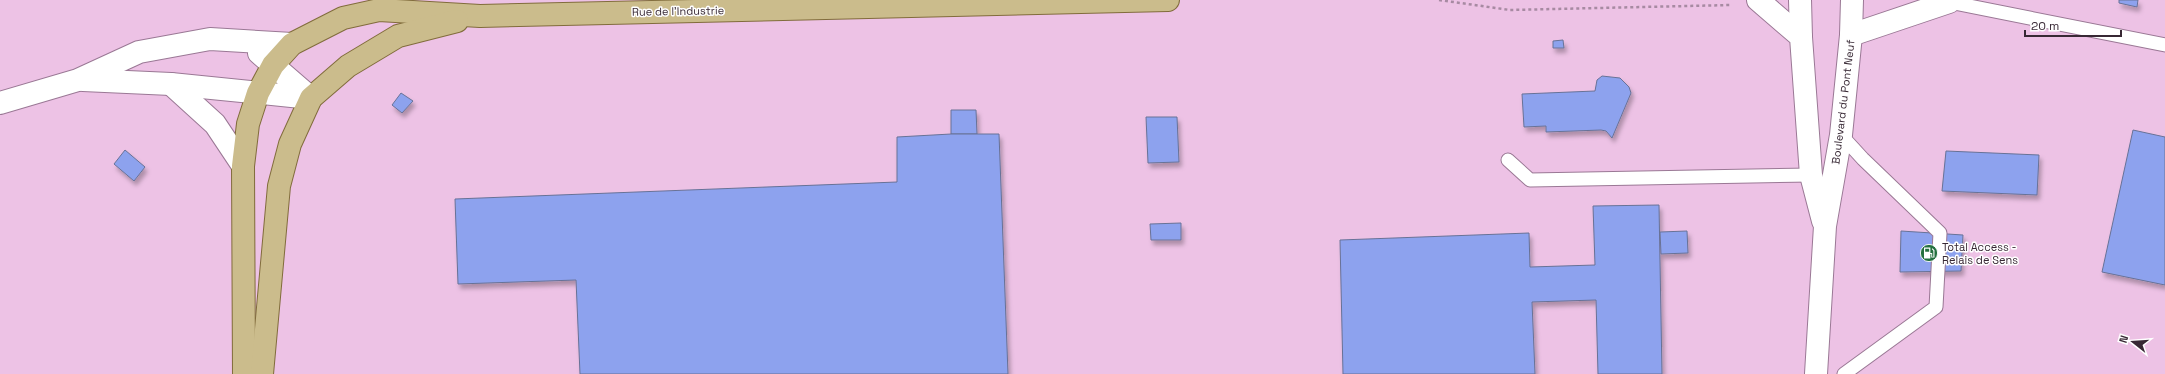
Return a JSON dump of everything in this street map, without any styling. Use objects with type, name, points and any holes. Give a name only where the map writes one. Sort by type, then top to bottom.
[{"type":"main road","name":"Rue de l'Industrie","points":[[292,44],[343,18],[379,10],[480,16],[551,7],[1168,0]]},
{"type":"main road","points":[[262,374],[279,186],[290,144],[311,98],[348,66],[398,36],[480,16]]},
{"type":"main road","points":[[244,374],[243,166],[248,124],[258,93],[273,65],[292,44]]},
{"type":"street","points":[[1758,0],[1801,37]]},
{"type":"street","name":"Boulevard du Pont Neuf","points":[[1800,0],[1801,37],[1811,175],[1825,226]]},
{"type":"street","name":"Boulevard du Pont Neuf","points":[[1816,374],[1825,226],[1841,136],[1852,35],[1852,0]]},
{"type":"street","points":[[1852,35],[1947,1]]},
{"type":"street","points":[[0,103],[78,80],[139,52],[210,39],[292,44]]},
{"type":"street","points":[[245,41],[311,98]]},
{"type":"street","points":[[78,80],[171,84],[311,98]]},
{"type":"street","points":[[171,84],[215,124],[243,166]]},
{"type":"lane","points":[[1947,1],[2165,45]]},
{"type":"lane","points":[[1841,136],[1940,233],[1936,307],[1844,374]]},
{"type":"lane","points":[[1508,160],[1530,180],[1811,175]]},
{"type":"path","points":[[1439,0],[1510,10],[1734,4]]},
{"type":"shaded area","points":[[0,0],[2165,0],[2165,374],[0,374]]},
{"type":"building","points":[[2119,0],[2138,0],[2137,7],[2119,3]]},
{"type":"building","points":[[1563,40],[1564,48],[1553,48],[1553,41]]},
{"type":"building","points":[[1602,76],[1620,78],[1629,87],[1631,93],[1612,138],[1606,131],[1601,130],[1546,132],[1546,126],[1524,127],[1522,94],[1595,91],[1597,80]]},
{"type":"building","points":[[401,93],[413,101],[402,113],[392,105]]},
{"type":"building","points":[[951,110],[976,110],[977,134],[951,134]]},
{"type":"building","points":[[1146,117],[1177,117],[1179,162],[1148,163]]},
{"type":"building","points":[[2133,130],[2165,137],[2165,285],[2102,272]]},
{"type":"building","points":[[951,134],[999,134],[1008,374],[580,374],[576,280],[458,284],[455,199],[897,182],[897,137]]},
{"type":"building","points":[[125,150],[145,167],[134,181],[114,164]]},
{"type":"building","points":[[1946,151],[2039,155],[2037,195],[1942,191]]},
{"type":"building","points":[[1659,205],[1662,374],[1598,374],[1596,300],[1532,302],[1535,374],[1343,374],[1340,240],[1529,233],[1530,267],[1595,265],[1593,206]]},
{"type":"building","points":[[1181,223],[1181,240],[1151,240],[1150,224]]},
{"type":"building","points":[[1687,231],[1688,253],[1661,254],[1660,232]]},
{"type":"building","points":[[1901,231],[1963,235],[1961,271],[1900,272]]},
{"type":"place","name":"Total Access - Relais de Sens","points":[[1929,253]]}]
